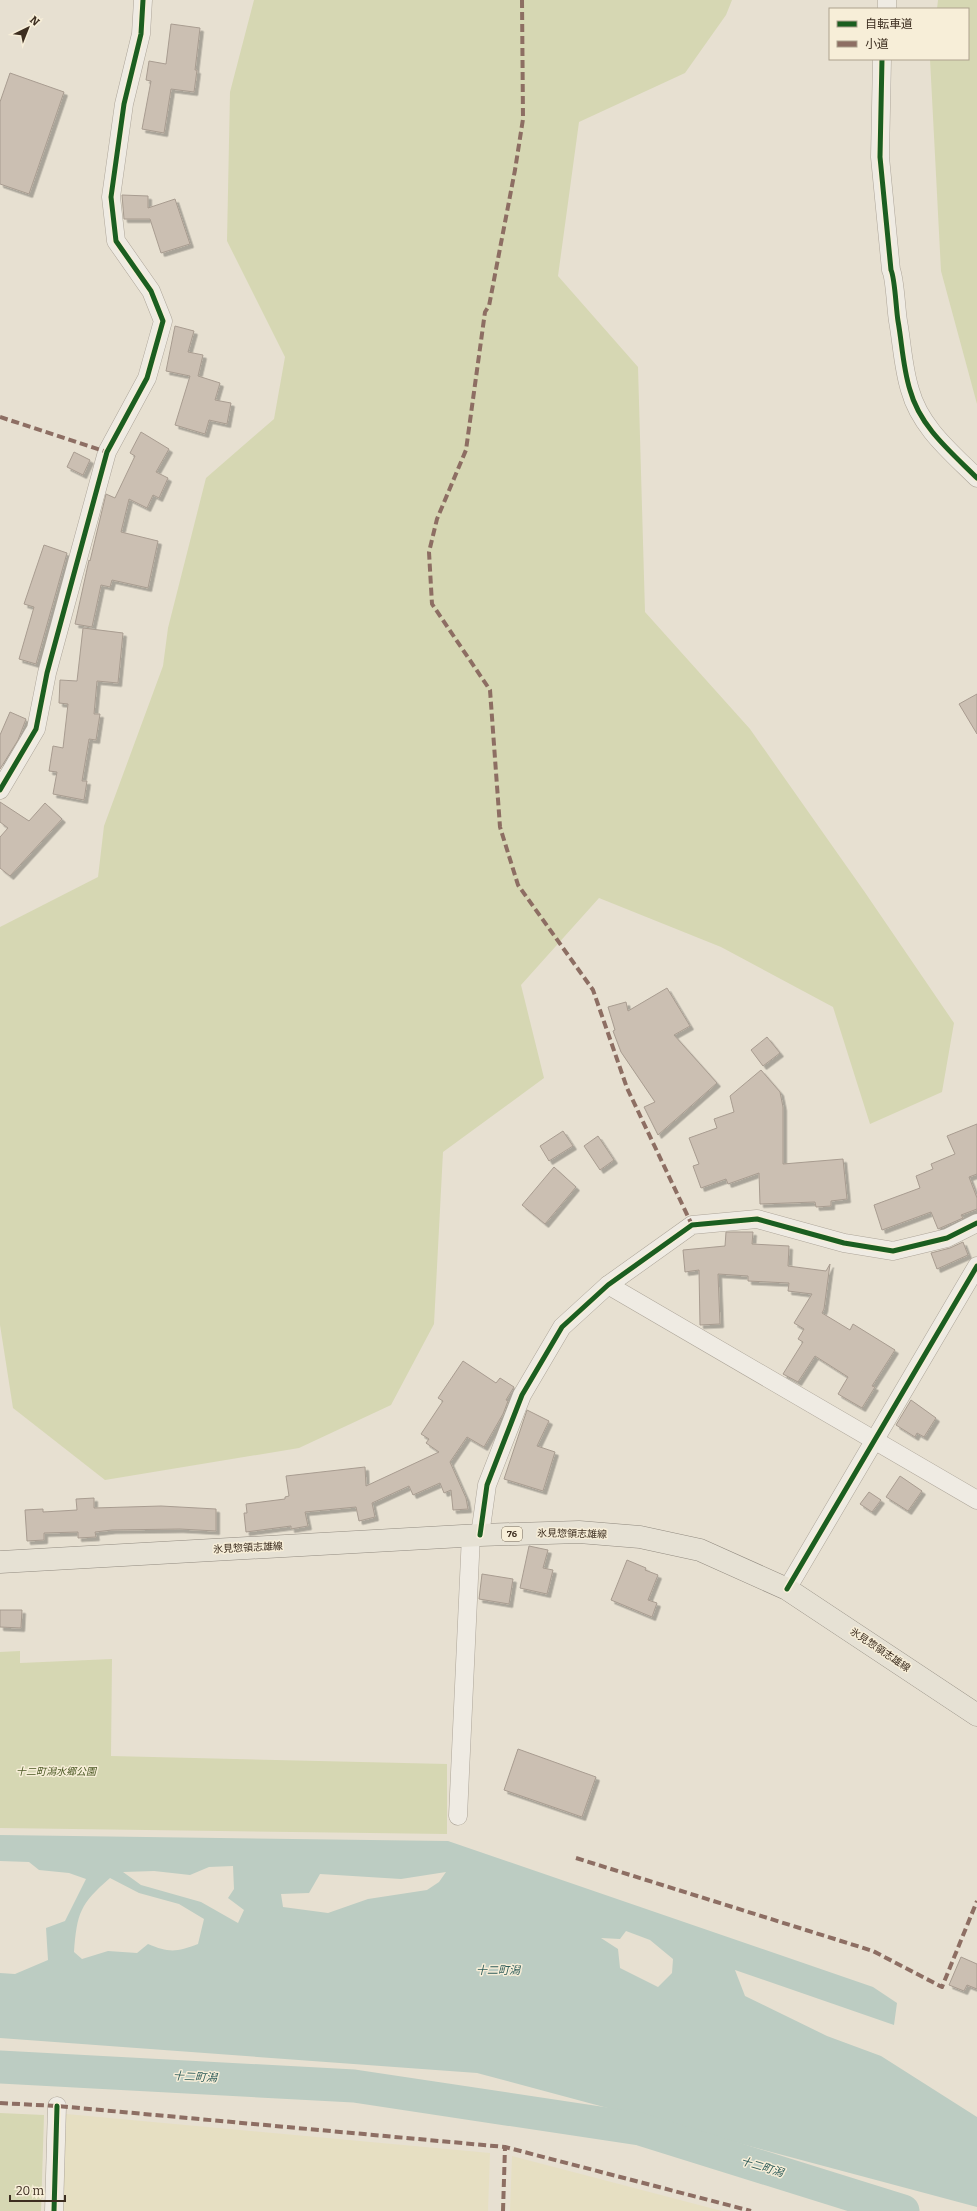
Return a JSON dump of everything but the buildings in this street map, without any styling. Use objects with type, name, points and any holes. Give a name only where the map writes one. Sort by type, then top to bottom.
[{"type":"main road","name":"氷見惣領志雄線","points":[[0,1562],[476,1535],[579,1532],[640,1537],[700,1550],[787,1589],[977,1715]]},
{"type":"street","points":[[0,790],[36,729],[47,673],[107,452],[147,378],[163,321],[151,290],[116,241],[111,197],[124,104],[141,34],[144,0]]},
{"type":"street","points":[[882,60],[880,157],[891,270],[893,275],[892,281],[910,390],[927,425],[938,440],[977,478]]},
{"type":"street","points":[[458,1816],[476,1535],[487,1485],[522,1395],[562,1327],[608,1285],[692,1225],[757,1219],[844,1243],[893,1251],[947,1238],[977,1223]]},
{"type":"street","points":[[787,1589],[977,1266]]},
{"type":"street","points":[[608,1285],[875,1439],[977,1500]]},
{"type":"street","points":[[54,2211],[57,2106]]},
{"type":"shaded area","points":[[66,2114],[490,2153],[488,2211],[63,2211]]},
{"type":"shaded area","points":[[512,2156],[722,2211],[510,2211]]},
{"type":"green space","points":[[254,0],[732,0],[726,15],[685,73],[579,122],[558,276],[638,367],[645,612],[750,729],[864,891],[954,1023],[942,1092],[870,1124],[833,1007],[721,947],[599,898],[521,985],[544,1078],[443,1152],[434,1324],[391,1405],[299,1448],[105,1480],[13,1408],[0,1325],[0,927],[98,877],[104,826],[163,666],[168,628],[206,478],[274,419],[285,357],[227,241],[230,92]]},
{"type":"green space","points":[[938,0],[977,0],[977,404],[941,271],[930,60],[969,60],[969,8],[937,8]]},
{"type":"green space","name":"十二町潟水郷公園","points":[[20,1651],[20,1663],[112,1659],[111,1756],[447,1764],[447,1834],[0,1828],[0,1652]]},
{"type":"green space","points":[[0,2113],[44,2115],[41,2211],[0,2211]]},
{"type":"water","name":"十二町潟","points":[[0,1835],[448,1841],[873,1987],[897,2003],[894,2025],[735,1970],[745,1996],[827,2036],[881,2056],[977,2117],[977,2207],[477,2073],[0,2038],[0,1973],[15,1974],[48,1960],[46,1928],[65,1921],[86,1879],[69,1873],[39,1870],[29,1862],[0,1861]],"holes":[[[233,1866],[234,1889],[228,1898],[244,1910],[238,1923],[201,1902],[141,1885],[123,1872],[154,1871],[190,1875],[209,1867]],[[446,1872],[439,1882],[427,1890],[368,1899],[328,1913],[283,1907],[281,1894],[309,1893],[320,1874],[401,1879]],[[110,1878],[139,1893],[179,1904],[204,1919],[198,1944],[178,1950],[162,1949],[148,1944],[137,1953],[108,1951],[82,1959],[74,1952],[79,1918],[86,1903]],[[626,1931],[650,1940],[673,1959],[672,1973],[658,1987],[620,1968],[618,1949],[601,1938],[620,1939]]]},
{"type":"waterway","name":"十二町潟","points":[[0,2067],[354,2086],[640,2129],[903,2211]]},
{"type":"marked path","points":[[522,0],[523,119],[515,170],[489,306],[485,312],[466,450],[437,519],[429,552],[432,604],[490,690],[500,827],[518,885],[593,990],[627,1088],[692,1225]]},
{"type":"marked path","points":[[0,417],[107,452]]},
{"type":"marked path","points":[[576,1858],[873,1951],[942,1987],[977,1901]]},
{"type":"marked path","points":[[0,2103],[57,2106],[505,2147],[751,2211]]},
{"type":"marked path","points":[[503,2211],[505,2147]]},
{"type":"cycle path","points":[[0,790],[36,729],[47,673],[107,452],[147,378],[163,321],[151,291],[116,241],[111,197],[124,104],[141,34],[143,0]]},
{"type":"cycle path","points":[[882,60],[880,157],[891,270],[894,280],[898,321],[908,382],[921,416],[947,448],[977,478]]},
{"type":"cycle path","points":[[480,1535],[487,1485],[522,1395],[562,1327],[608,1285],[692,1225],[757,1219],[844,1243],[893,1251],[947,1238],[977,1223]]},
{"type":"cycle path","points":[[787,1589],[977,1266]]},
{"type":"cycle path","points":[[54,2211],[57,2106]]}]
